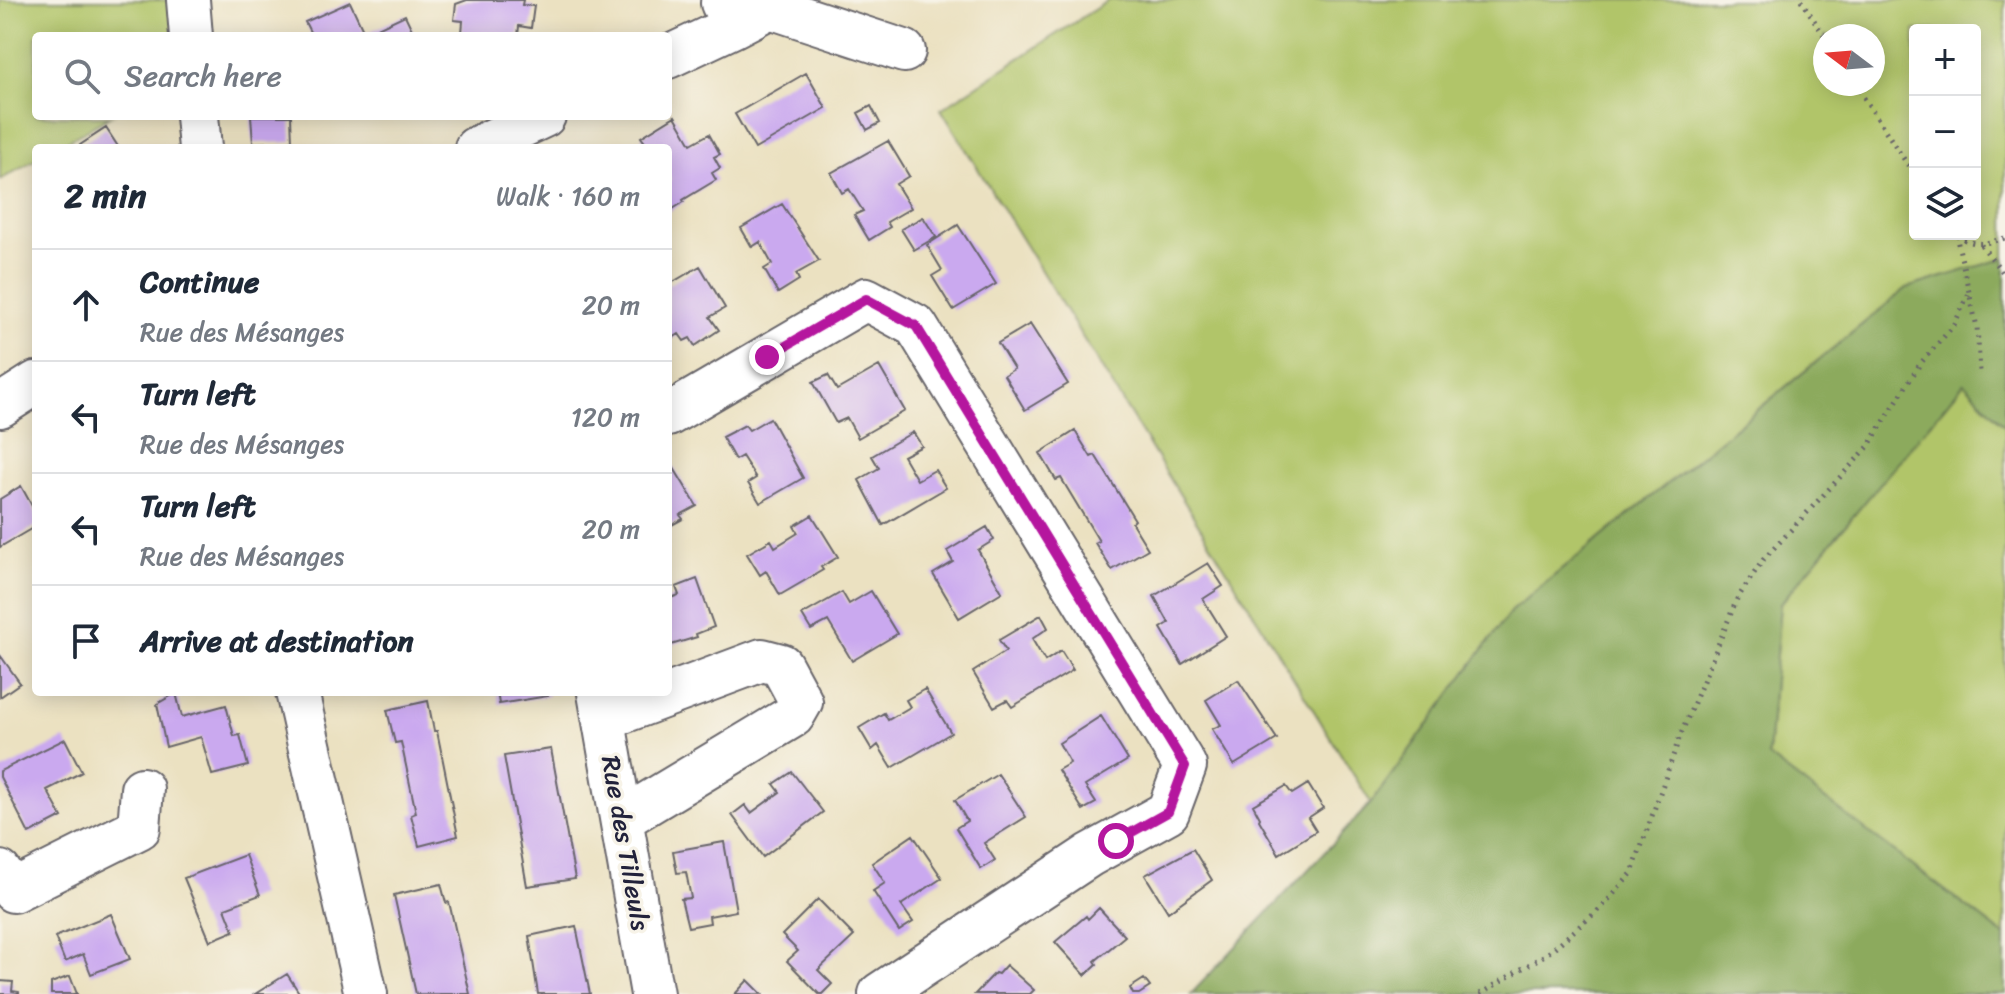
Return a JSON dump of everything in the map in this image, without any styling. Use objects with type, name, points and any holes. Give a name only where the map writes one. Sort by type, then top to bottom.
[{"type":"street","points":[[188,0],[191,32]]},
{"type":"street","points":[[672,54],[727,13],[770,7],[904,51]]},
{"type":"street","points":[[197,120],[200,144]]},
{"type":"street","points":[[484,144],[536,120]]},
{"type":"street","points":[[672,413],[866,299],[916,326],[1185,766],[1168,812],[1090,855],[880,994]]},
{"type":"street","points":[[0,406],[32,386]]},
{"type":"street","points":[[622,819],[793,716],[801,702],[781,665],[762,660],[672,686]]},
{"type":"street","points":[[298,696],[366,994]]},
{"type":"street","points":[[602,706],[637,696]]},
{"type":"street","name":"Rue des Tilleuls","points":[[602,706],[652,994]]},
{"type":"street","points":[[0,872],[13,891],[139,828],[142,789]]},
{"type":"path","points":[[1801,0],[1817,24]]},
{"type":"path","points":[[1863,96],[1910,168]]},
{"type":"path","points":[[1965,240],[1981,245],[2005,238]]},
{"type":"path","points":[[1957,240],[1977,327],[1980,371]]},
{"type":"path","points":[[1981,245],[2005,275]]},
{"type":"path","points":[[1480,994],[1548,953],[1602,907],[1632,873],[1679,739],[1737,599],[1763,560],[1868,447],[1920,364],[1954,325],[1970,291]]},
{"type":"green space","points":[[0,0],[175,0],[177,32],[32,32],[32,120],[104,120],[62,144],[32,144],[32,161],[0,180]]},
{"type":"green space","points":[[1109,0],[2005,0],[2005,258],[1907,288],[1511,611],[1371,803],[941,109]]},
{"type":"green space","points":[[2005,258],[2005,426],[1964,383],[1780,604],[1768,756],[2005,936],[2005,994],[1191,994],[1371,803],[1511,611],[1907,288]]},
{"type":"green space","points":[[1964,382],[2005,426],[2005,936],[1768,757],[1780,604]]},
{"type":"building","points":[[467,0],[523,0],[522,5],[534,6],[531,28],[519,26],[518,32],[462,32],[463,21],[454,20],[456,4]]},
{"type":"building","points":[[350,2],[364,32],[310,32],[305,22]]},
{"type":"building","points":[[405,15],[413,32],[369,32]]},
{"type":"building","points":[[806,73],[826,108],[755,149],[735,114]]},
{"type":"building","points":[[871,106],[880,123],[867,130],[858,113]]},
{"type":"building","points":[[675,116],[691,144],[709,134],[720,154],[714,157],[720,168],[712,173],[716,180],[672,210],[672,144],[646,144],[641,137]]},
{"type":"building","points":[[251,120],[291,120],[292,142],[253,143]]},
{"type":"building","points":[[106,128],[116,144],[82,144]]},
{"type":"building","points":[[888,141],[909,176],[896,184],[911,208],[887,222],[890,227],[869,240],[854,215],[863,211],[849,189],[842,193],[831,173]]},
{"type":"building","points":[[782,204],[819,261],[796,274],[799,280],[778,293],[764,269],[772,264],[760,242],[752,247],[741,228]]},
{"type":"building","points":[[923,217],[936,237],[914,250],[901,229]]},
{"type":"building","points":[[958,225],[996,284],[953,310],[932,276],[942,270],[927,245]]},
{"type":"building","points":[[700,266],[725,308],[710,317],[719,330],[695,346],[690,338],[684,341],[679,334],[672,338],[672,283]]},
{"type":"building","points":[[1030,324],[1068,384],[1025,410],[1004,375],[1014,369],[998,343]]},
{"type":"building","points":[[879,366],[905,411],[858,438],[847,418],[836,423],[813,382],[828,375],[837,390]]},
{"type":"building","points":[[770,418],[803,478],[760,503],[748,483],[756,478],[742,456],[735,460],[722,437],[745,425],[749,430]]},
{"type":"building","points":[[1075,431],[1091,457],[1095,455],[1135,520],[1132,523],[1148,549],[1112,570],[1095,543],[1099,541],[1061,478],[1056,480],[1040,453]]},
{"type":"building","points":[[913,432],[922,446],[903,456],[917,480],[935,470],[946,488],[883,525],[859,480],[879,468],[872,456]]},
{"type":"building","points":[[672,465],[697,506],[680,515],[683,519],[672,525]]},
{"type":"building","points":[[21,486],[32,506],[32,528],[0,547],[0,499]]},
{"type":"building","points":[[812,515],[838,557],[821,567],[823,570],[780,595],[766,571],[760,575],[747,554],[771,540],[775,547],[798,533],[794,526]]},
{"type":"building","points":[[987,527],[994,540],[978,550],[1002,592],[959,618],[933,574],[953,562],[947,551]]},
{"type":"building","points":[[1208,563],[1223,586],[1203,599],[1226,636],[1182,664],[1161,628],[1169,623],[1154,596]]},
{"type":"building","points":[[697,579],[714,627],[696,634],[697,637],[672,645],[672,598],[679,595],[676,587]]},
{"type":"building","points":[[871,591],[897,634],[852,661],[828,621],[811,630],[802,615],[842,592],[849,604]]},
{"type":"building","points":[[1041,615],[1048,628],[1032,639],[1045,661],[1061,651],[1073,670],[1012,707],[1007,700],[994,707],[973,672],[1006,651],[999,640]]},
{"type":"building","points":[[0,655],[20,683],[0,697]]},
{"type":"building","points":[[1238,680],[1277,739],[1234,765],[1212,729],[1221,725],[1206,700]]},
{"type":"building","points":[[925,689],[951,733],[892,768],[878,745],[872,750],[859,728],[884,713],[888,720],[910,707],[906,700]]},
{"type":"building","points":[[177,696],[182,717],[226,705],[234,736],[240,735],[248,766],[212,775],[201,737],[166,747],[157,704]]},
{"type":"building","points":[[498,696],[548,696],[499,704]]},
{"type":"building","points":[[428,701],[458,836],[419,846],[411,815],[416,813],[401,742],[395,743],[387,710]]},
{"type":"building","points":[[1101,716],[1128,760],[1085,786],[1096,803],[1083,810],[1058,770],[1070,763],[1059,743]]},
{"type":"building","points":[[65,739],[82,772],[47,790],[62,817],[29,834],[0,777],[0,771]]},
{"type":"building","points":[[551,749],[575,879],[527,886],[504,756]]},
{"type":"building","points":[[792,772],[823,812],[763,857],[732,815],[745,805],[751,813],[780,792],[774,784]]},
{"type":"building","points":[[998,774],[1026,817],[984,843],[995,860],[981,869],[956,828],[967,821],[955,800]]},
{"type":"building","points":[[1308,784],[1323,808],[1308,818],[1316,831],[1279,854],[1253,805],[1286,786],[1292,794]]},
{"type":"building","points":[[913,835],[942,878],[901,905],[913,922],[899,931],[873,891],[885,883],[872,863]]},
{"type":"building","points":[[724,842],[736,911],[709,916],[710,923],[688,927],[681,899],[691,898],[686,872],[677,873],[673,851]]},
{"type":"building","points":[[1193,849],[1212,880],[1168,912],[1145,875]]},
{"type":"building","points":[[245,855],[260,895],[225,908],[234,931],[210,941],[184,878]]},
{"type":"building","points":[[441,884],[446,903],[449,902],[470,994],[416,994],[394,895]]},
{"type":"building","points":[[818,899],[854,936],[818,970],[832,984],[822,994],[787,961],[798,951],[782,935]]},
{"type":"building","points":[[1099,908],[1125,936],[1095,961],[1097,964],[1085,975],[1055,942]]},
{"type":"building","points":[[111,914],[130,959],[91,974],[83,954],[65,962],[55,937]]},
{"type":"building","points":[[576,926],[590,994],[538,994],[529,936]]},
{"type":"building","points":[[1006,965],[1034,990],[1030,994],[975,994],[995,973],[998,974]]},
{"type":"building","points":[[287,974],[300,994],[255,994]]},
{"type":"building","points":[[70,976],[77,994],[51,994],[51,983]]},
{"type":"building","points":[[1144,979],[1150,987],[1133,994],[1130,988]]},
{"type":"building","points":[[748,980],[762,994],[735,994]]},
{"type":"building","points":[[0,981],[13,982],[12,991],[19,994],[0,994]]},
{"type":"route","points":[[767,357],[866,299],[916,326],[1185,766],[1168,812],[1116,841]]}]
